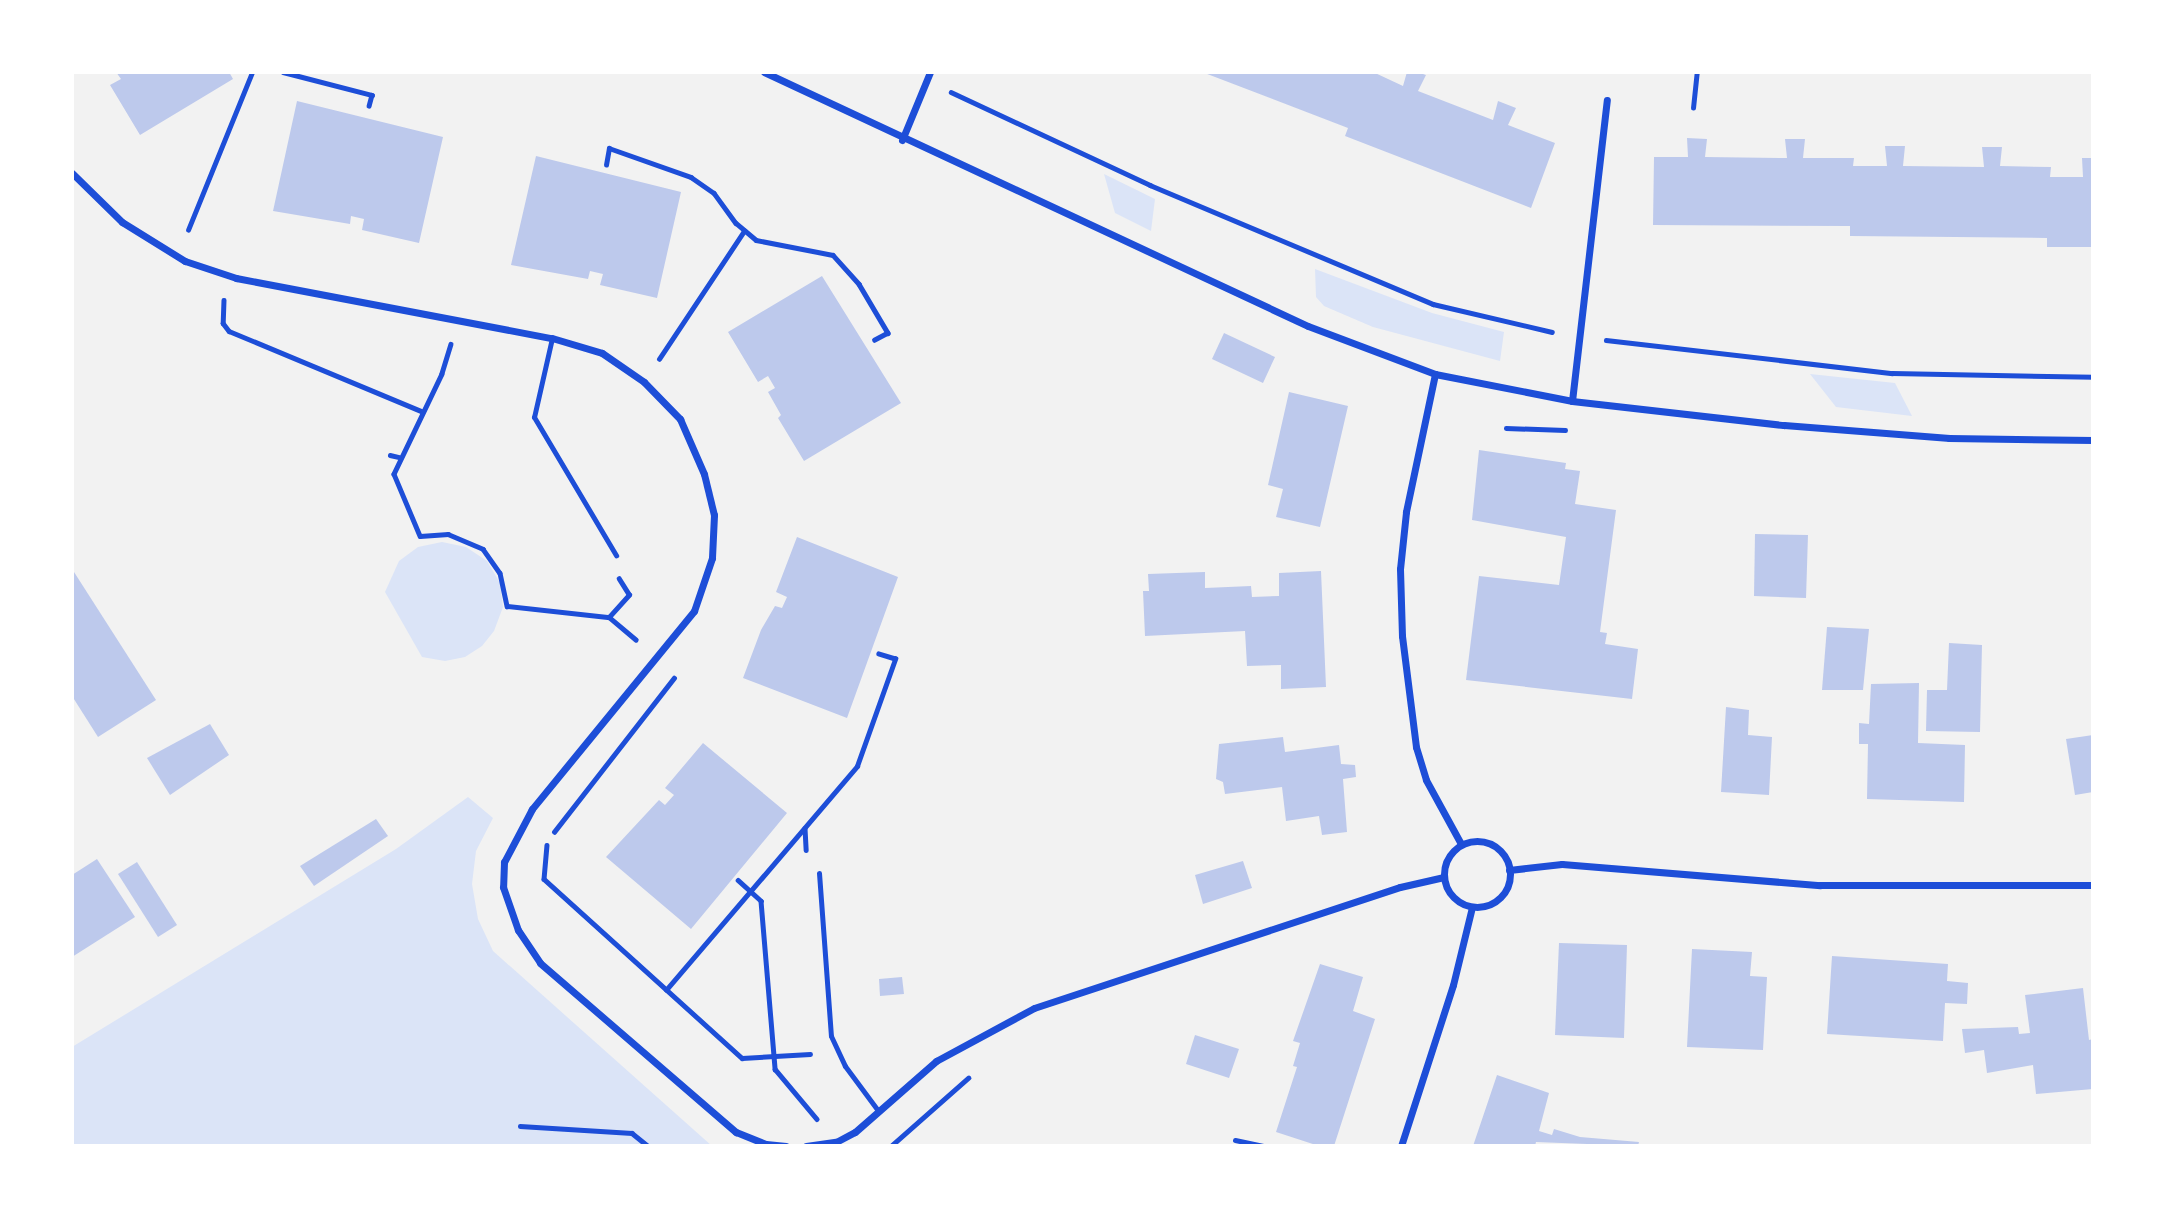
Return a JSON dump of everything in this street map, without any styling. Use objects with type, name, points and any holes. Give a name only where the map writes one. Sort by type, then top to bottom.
[{"type":"street","points":[[764,72],[902,140],[1308,326],[1435,374],[1572,401],[1872,433],[2093,440]]},
{"type":"street","points":[[902,140],[930,72]]},
{"type":"street","points":[[1572,401],[1607,100]]},
{"type":"street","points":[[72,173],[122,222],[185,261],[229,275],[552,338],[603,353],[644,382],[680,419],[704,474],[714,515],[712,558],[694,611],[658,660],[560,772],[517,830],[504,862],[503,887],[518,930],[540,963],[736,1132],[766,1144],[786,1146]]},
{"type":"street","points":[[1435,374],[1406,512],[1400,569],[1402,636],[1416,747],[1426,780],[1461,844]]},
{"type":"street","points":[[1489,843],[1499,849],[1509,870],[1501,895],[1483,907],[1472,906],[1454,898],[1444,877],[1444,864],[1461,844],[1489,843]]},
{"type":"street","points":[[1509,870],[1562,864],[1820,885],[2093,886]]},
{"type":"street","points":[[806,1146],[836,1142],[879,1112],[936,1061],[988,1030],[1034,1008],[1400,887],[1444,877]]},
{"type":"street","points":[[1401,1146],[1453,985],[1472,906]]},
{"type":"lane","points":[[552,338],[534,417],[616,555]]},
{"type":"lane","points":[[818,873],[827,1007],[838,1053],[879,1112]]},
{"type":"lane","points":[[1235,1140],[1264,1146]]},
{"type":"path","points":[[193,217],[252,72]]},
{"type":"path","points":[[283,72],[372,95],[369,106]]},
{"type":"path","points":[[1693,108],[1697,72]]},
{"type":"path","points":[[927,80],[1150,185],[1433,304],[1523,328],[1892,373],[2093,377]]},
{"type":"path","points":[[606,165],[609,148],[691,177],[714,193],[744,231],[774,245],[833,255],[859,284],[888,333],[876,340]]},
{"type":"path","points":[[674,337],[744,231]]},
{"type":"path","points":[[229,275],[222,308],[229,331],[421,411]]},
{"type":"path","points":[[442,374],[421,411],[399,457],[394,474],[420,536],[448,534],[484,550],[500,573],[507,606],[609,617],[629,596],[613,570],[616,555]]},
{"type":"path","points":[[390,455],[399,457]]},
{"type":"path","points":[[666,990],[857,766],[895,659],[879,654]]},
{"type":"path","points":[[658,660],[676,681],[548,838],[542,866],[544,879],[741,1058],[838,1053]]},
{"type":"path","points":[[738,880],[761,901],[775,1069],[836,1142]]},
{"type":"path","points":[[891,1146],[950,1090],[990,1064],[988,1030]]},
{"type":"path","points":[[520,1126],[632,1133],[648,1146]]},
{"type":"shaded area","points":[[1104,174],[1155,199],[1151,231],[1115,213]]},
{"type":"shaded area","points":[[1315,269],[1432,313],[1504,332],[1500,361],[1373,327],[1324,306],[1316,297]]},
{"type":"shaded area","points":[[1810,374],[1895,383],[1912,416],[1836,407]]},
{"type":"shaded area","points":[[442,542],[466,547],[487,561],[500,583],[503,607],[494,631],[482,646],[465,657],[445,661],[422,657],[385,592],[399,561],[418,547]]},
{"type":"shaded area","points":[[468,797],[493,818],[476,851],[472,884],[478,919],[493,951],[712,1146],[72,1146],[72,1047],[396,849]]},
{"type":"building","points":[[116,72],[229,72],[233,79],[140,135],[110,85],[121,79]]},
{"type":"building","points":[[1202,72],[1373,72],[1403,86],[1407,72],[1417,72],[1426,75],[1418,91],[1493,120],[1498,101],[1516,108],[1508,125],[1555,143],[1531,208],[1345,136],[1348,128]]},
{"type":"building","points":[[297,101],[443,137],[419,243],[362,230],[364,219],[351,216],[350,224],[273,211]]},
{"type":"building","points":[[1687,138],[1707,139],[1705,157],[1787,158],[1785,139],[1805,139],[1803,158],[1854,158],[1853,166],[1887,166],[1885,146],[1905,146],[1903,166],[1984,167],[1982,147],[2002,147],[2000,166],[2051,167],[2050,177],[2083,177],[2082,158],[2093,158],[2093,247],[2047,247],[2047,238],[1850,236],[1850,226],[1653,225],[1654,157],[1688,157]]},
{"type":"building","points":[[536,156],[681,192],[657,298],[600,285],[603,274],[590,271],[588,279],[511,265]]},
{"type":"building","points":[[822,276],[901,403],[804,461],[778,418],[781,415],[768,392],[775,388],[768,376],[758,382],[728,332]]},
{"type":"building","points":[[1224,333],[1275,357],[1263,383],[1212,359]]},
{"type":"building","points":[[1289,392],[1348,406],[1320,527],[1276,517],[1283,489],[1268,485]]},
{"type":"building","points":[[1479,450],[1566,463],[1565,469],[1580,471],[1575,504],[1616,510],[1600,632],[1607,633],[1605,644],[1638,649],[1632,699],[1466,680],[1479,576],[1559,585],[1566,537],[1472,520]]},
{"type":"building","points":[[1755,534],[1808,535],[1806,598],[1754,596]]},
{"type":"building","points":[[797,537],[898,577],[847,718],[743,678],[761,630],[775,606],[782,608],[787,597],[776,592]]},
{"type":"building","points":[[1321,571],[1326,687],[1281,689],[1281,665],[1247,666],[1245,631],[1145,636],[1143,591],[1149,591],[1148,574],[1205,572],[1205,588],[1251,586],[1252,597],[1279,596],[1279,573]]},
{"type":"building","points":[[74,572],[156,700],[98,737],[72,696]]},
{"type":"building","points":[[1827,627],[1869,629],[1863,690],[1822,690]]},
{"type":"building","points":[[1949,643],[1982,645],[1980,732],[1926,731],[1927,690],[1947,690]]},
{"type":"building","points":[[1919,683],[1918,743],[1965,745],[1964,802],[1867,799],[1868,744],[1859,744],[1859,723],[1869,724],[1871,684]]},
{"type":"building","points":[[1726,707],[1749,710],[1748,735],[1772,737],[1769,795],[1721,792]]},
{"type":"building","points":[[210,724],[229,755],[170,795],[147,758]]},
{"type":"building","points":[[2093,735],[2093,792],[2075,795],[2066,739]]},
{"type":"building","points":[[1283,737],[1285,752],[1339,745],[1341,764],[1355,765],[1356,777],[1343,779],[1347,832],[1322,835],[1319,816],[1286,821],[1282,787],[1225,794],[1223,782],[1216,779],[1219,744]]},
{"type":"building","points":[[703,743],[787,813],[691,929],[606,857],[659,800],[665,805],[674,795],[665,788]]},
{"type":"building","points":[[376,819],[388,836],[314,886],[300,866]]},
{"type":"building","points":[[97,859],[135,917],[72,957],[72,875]]},
{"type":"building","points":[[1243,861],[1252,888],[1203,904],[1195,875]]},
{"type":"building","points":[[137,862],[177,925],[158,937],[118,874]]},
{"type":"building","points":[[1559,943],[1627,945],[1624,1038],[1555,1035]]},
{"type":"building","points":[[1692,949],[1752,952],[1750,976],[1767,977],[1763,1050],[1687,1047]]},
{"type":"building","points":[[1832,956],[1948,964],[1947,981],[1968,983],[1967,1004],[1945,1003],[1943,1041],[1827,1034]]},
{"type":"building","points":[[1320,964],[1363,977],[1353,1011],[1375,1019],[1334,1146],[1319,1146],[1276,1132],[1297,1067],[1293,1066],[1300,1043],[1293,1041]]},
{"type":"building","points":[[902,977],[904,994],[880,996],[879,979]]},
{"type":"building","points":[[2083,988],[2089,1040],[2093,1039],[2093,1089],[2036,1094],[2033,1065],[1987,1073],[1984,1050],[1965,1053],[1962,1029],[2018,1027],[2019,1034],[2030,1033],[2025,995]]},
{"type":"building","points":[[1195,1035],[1239,1049],[1229,1078],[1186,1064]]},
{"type":"building","points":[[1497,1075],[1549,1093],[1539,1131],[1552,1135],[1554,1129],[1580,1137],[1639,1142],[1638,1146],[1536,1142],[1535,1146],[1473,1146]]}]
